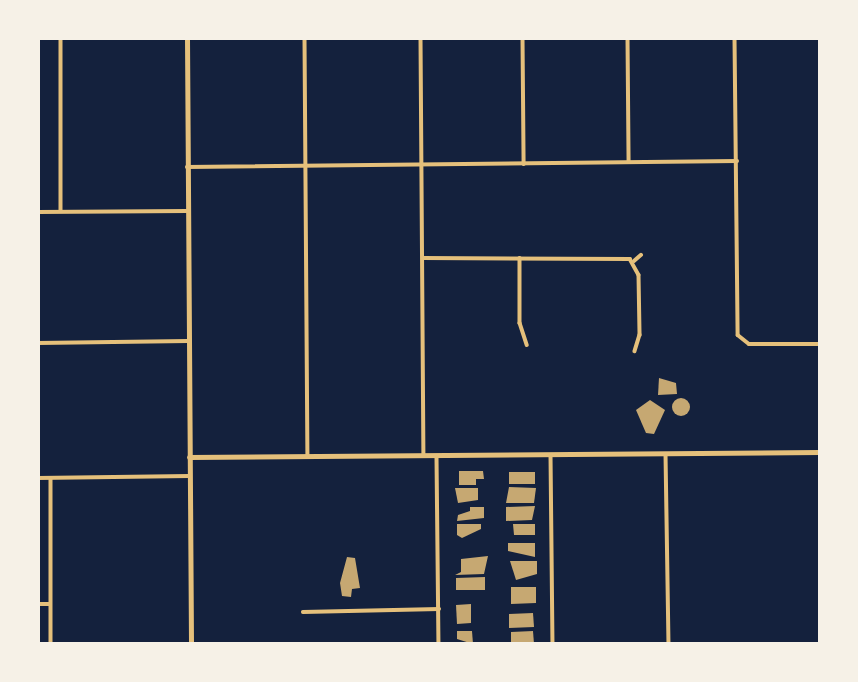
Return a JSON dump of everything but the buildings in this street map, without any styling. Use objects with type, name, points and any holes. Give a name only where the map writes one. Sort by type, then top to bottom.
[{"type":"street","points":[[61,38],[61,211]]},
{"type":"street","points":[[187,38],[191,643]]},
{"type":"street","points":[[305,38],[308,457]]},
{"type":"street","points":[[421,38],[424,457]]},
{"type":"street","points":[[523,38],[524,164]]},
{"type":"street","points":[[628,38],[629,163]]},
{"type":"street","points":[[736,38],[740,341],[820,344]]},
{"type":"street","points":[[187,167],[737,161]]},
{"type":"street","points":[[38,212],[187,211]]},
{"type":"street","points":[[634,261],[641,255]]},
{"type":"street","points":[[423,258],[622,257],[634,261]]},
{"type":"street","points":[[520,258],[520,323],[527,345]]},
{"type":"street","points":[[634,261],[639,275],[635,351]]},
{"type":"street","points":[[38,343],[188,341]]},
{"type":"street","points":[[189,457],[820,453]]},
{"type":"street","points":[[666,454],[669,643]]},
{"type":"street","points":[[551,455],[553,643]]},
{"type":"street","points":[[438,457],[439,643]]},
{"type":"street","points":[[38,478],[189,477]]},
{"type":"street","points":[[51,478],[51,643]]},
{"type":"street","points":[[38,604],[51,604]]},
{"type":"street","points":[[303,612],[439,609]]}]
